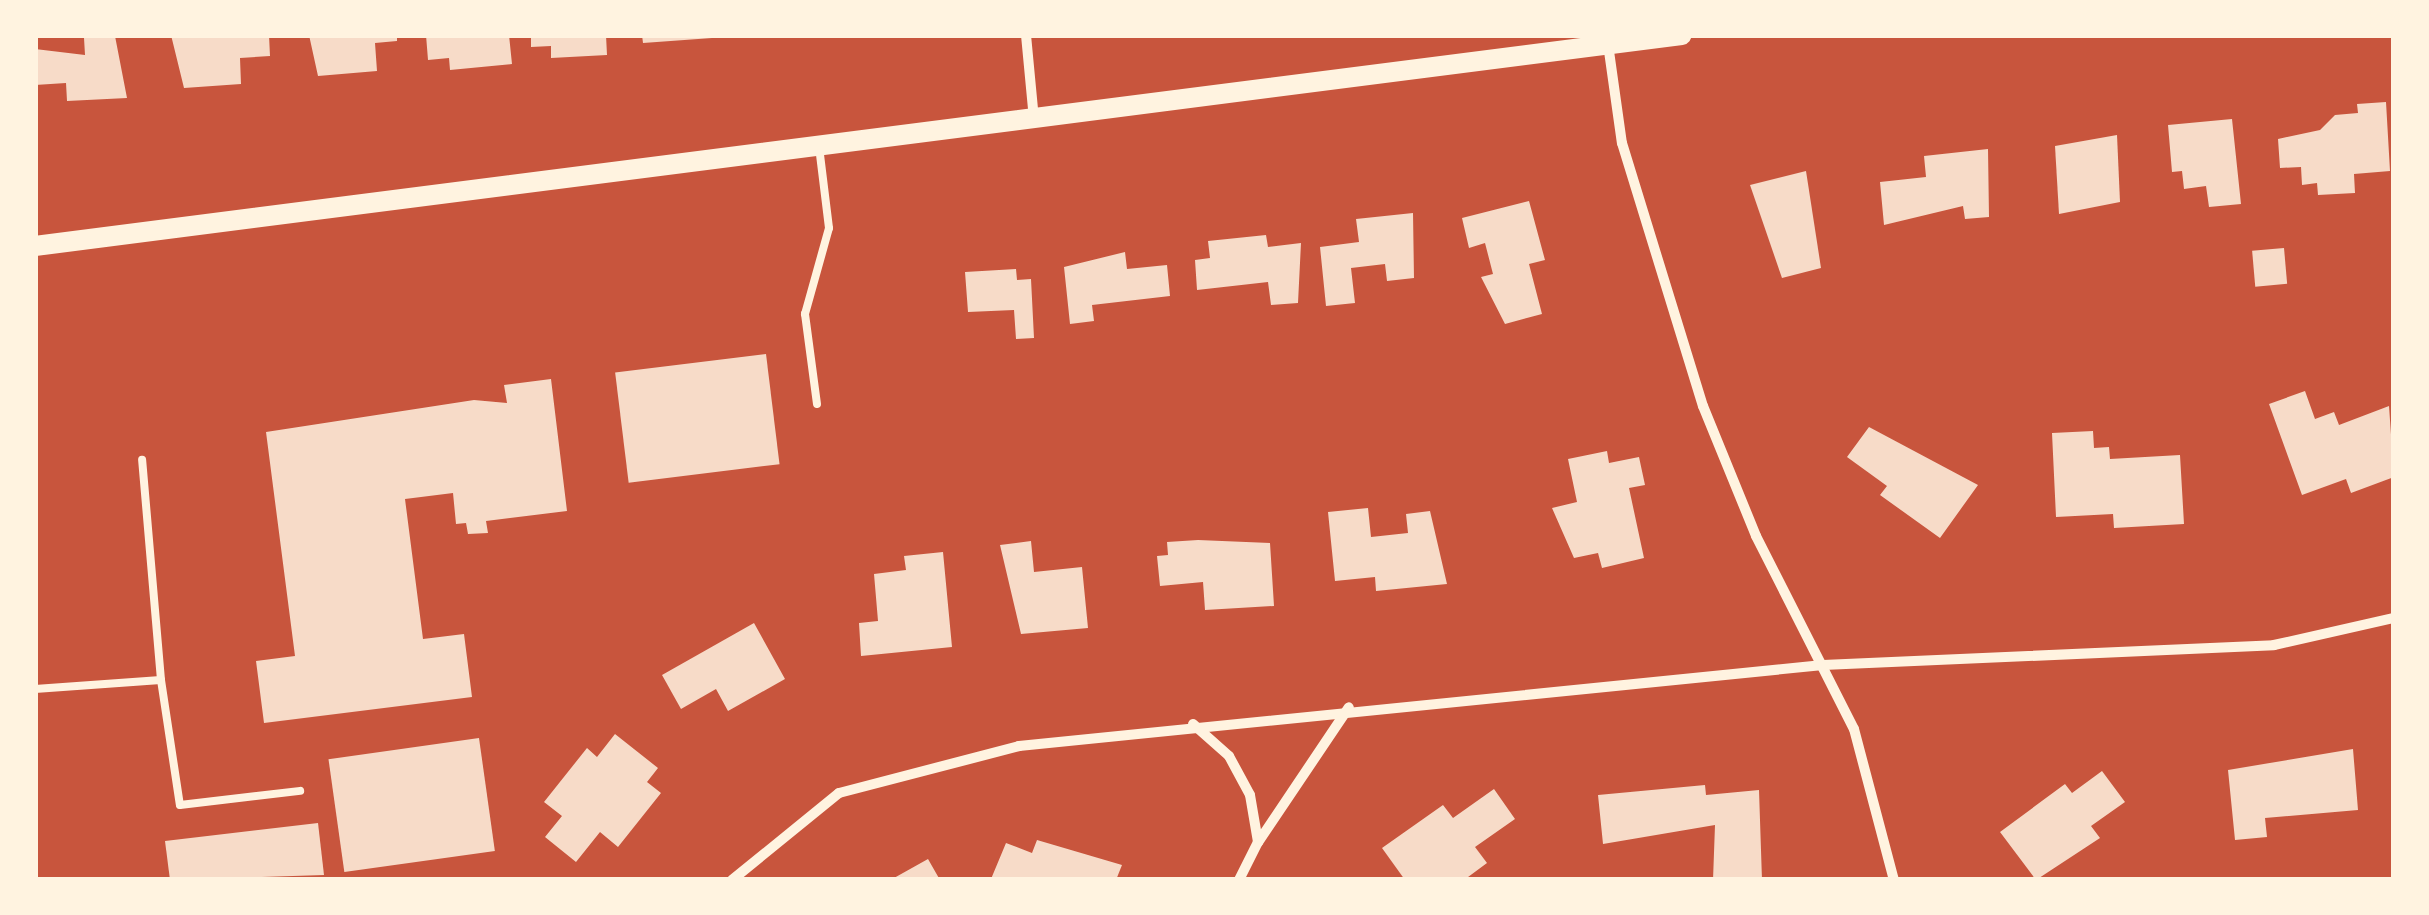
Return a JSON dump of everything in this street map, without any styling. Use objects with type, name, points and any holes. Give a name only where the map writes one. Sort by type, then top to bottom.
[{"type":"main road","points":[[35,246],[1034,120],[1607,40],[1682,35]]},
{"type":"street","points":[[1026,35],[1034,120]]},
{"type":"street","points":[[1607,40],[1622,143],[1704,406],[1870,769],[1894,880]]},
{"type":"street","points":[[732,880],[798,818],[884,775],[1193,724],[1823,664],[2196,652],[2394,618]]},
{"type":"street","points":[[1239,880],[1258,842],[1349,707]]},
{"type":"street","points":[[1193,724],[1243,774],[1258,842]]},
{"type":"lane","points":[[817,404],[804,314],[830,228],[819,148]]},
{"type":"lane","points":[[142,460],[160,680],[180,805],[300,792]]},
{"type":"lane","points":[[35,688],[160,680]]},
{"type":"building","points":[[171,35],[269,35],[270,56],[240,58],[241,84],[184,88]]},
{"type":"building","points":[[309,35],[397,35],[397,41],[375,43],[377,71],[318,76]]},
{"type":"building","points":[[426,35],[509,35],[512,64],[450,70],[449,58],[428,60]]},
{"type":"building","points":[[531,35],[606,35],[607,55],[551,58],[551,46],[531,47]]},
{"type":"building","points":[[642,35],[712,35],[712,38],[643,43]]},
{"type":"building","points":[[115,36],[127,98],[67,101],[66,83],[35,85],[35,49],[85,55],[84,38]]},
{"type":"building","points":[[2386,102],[2390,171],[2354,174],[2355,193],[2318,195],[2317,183],[2302,185],[2301,167],[2280,168],[2278,139],[2320,130],[2335,115],[2358,113],[2357,104]]},
{"type":"building","points":[[2232,119],[2241,204],[2209,207],[2206,186],[2184,189],[2182,171],[2172,172],[2168,125]]},
{"type":"building","points":[[2117,135],[2120,202],[2059,214],[2055,146]]},
{"type":"building","points":[[1988,149],[1989,217],[1965,219],[1963,206],[1884,225],[1880,182],[1926,177],[1924,156]]},
{"type":"building","points":[[1806,171],[1821,268],[1782,278],[1750,185]]},
{"type":"building","points":[[1529,201],[1545,260],[1529,264],[1542,314],[1505,324],[1481,277],[1493,274],[1485,243],[1469,248],[1462,218]]},
{"type":"building","points":[[1413,213],[1414,278],[1387,281],[1385,264],[1351,268],[1355,303],[1326,306],[1320,247],[1359,242],[1356,219]]},
{"type":"building","points":[[1266,235],[1268,247],[1301,243],[1298,303],[1271,305],[1268,282],[1197,290],[1195,260],[1210,258],[1208,241]]},
{"type":"building","points":[[2284,248],[2287,284],[2255,287],[2252,251]]},
{"type":"building","points":[[1125,252],[1127,269],[1167,265],[1170,296],[1092,305],[1094,321],[1070,324],[1064,267]]},
{"type":"building","points":[[1016,269],[1017,280],[1031,279],[1034,338],[1016,339],[1014,310],[968,312],[965,272]]},
{"type":"building","points":[[766,354],[780,464],[629,483],[615,373]]},
{"type":"building","points":[[551,379],[567,511],[486,521],[488,533],[468,534],[466,523],[456,524],[453,493],[405,499],[423,639],[464,634],[472,697],[264,723],[256,661],[295,656],[266,432],[474,400],[507,403],[504,385]]},
{"type":"building","points":[[2305,391],[2315,419],[2334,412],[2339,425],[2389,406],[2394,477],[2351,493],[2346,479],[2302,495],[2269,404]]},
{"type":"building","points":[[1869,427],[1978,485],[1940,538],[1880,495],[1887,486],[1847,457]]},
{"type":"building","points":[[2093,431],[2094,448],[2109,447],[2110,459],[2180,455],[2184,524],[2114,528],[2113,514],[2056,517],[2052,433]]},
{"type":"building","points":[[1607,451],[1609,463],[1639,457],[1645,485],[1629,488],[1644,558],[1602,568],[1598,553],[1574,558],[1552,508],[1577,502],[1568,459]]},
{"type":"building","points":[[1368,508],[1371,537],[1408,533],[1406,514],[1430,511],[1447,584],[1376,591],[1375,577],[1335,581],[1328,512]]},
{"type":"building","points":[[1031,541],[1034,572],[1082,567],[1088,628],[1021,634],[1000,545]]},
{"type":"building","points":[[1167,542],[1270,543],[1274,606],[1205,610],[1203,582],[1160,586],[1157,556],[1168,555]]},
{"type":"building","points":[[943,552],[952,647],[861,656],[859,623],[878,621],[874,574],[906,570],[904,556]]},
{"type":"building","points":[[754,623],[785,679],[728,711],[716,689],[681,709],[662,675]]},
{"type":"building","points":[[615,734],[658,768],[647,782],[661,793],[618,847],[600,832],[576,862],[545,837],[562,816],[544,802],[587,748],[597,757]]},
{"type":"building","points":[[479,738],[495,851],[344,872],[328,759]]},
{"type":"building","points":[[2353,749],[2358,810],[2265,818],[2267,837],[2235,840],[2228,770]]},
{"type":"building","points":[[2102,771],[2125,802],[2091,826],[2100,838],[2036,880],[2000,832],[2065,784],[2072,793]]},
{"type":"building","points":[[1705,785],[1706,795],[1759,790],[1762,880],[1713,880],[1715,825],[1603,844],[1598,795]]},
{"type":"building","points":[[1494,789],[1515,819],[1475,847],[1487,863],[1464,880],[1405,880],[1382,848],[1443,805],[1453,818]]},
{"type":"building","points":[[318,823],[324,875],[170,880],[165,841]]},
{"type":"building","points":[[1037,840],[1122,865],[1116,880],[991,879],[1006,843],[1032,853]]},
{"type":"building","points":[[928,859],[940,880],[881,880],[894,878]]}]
